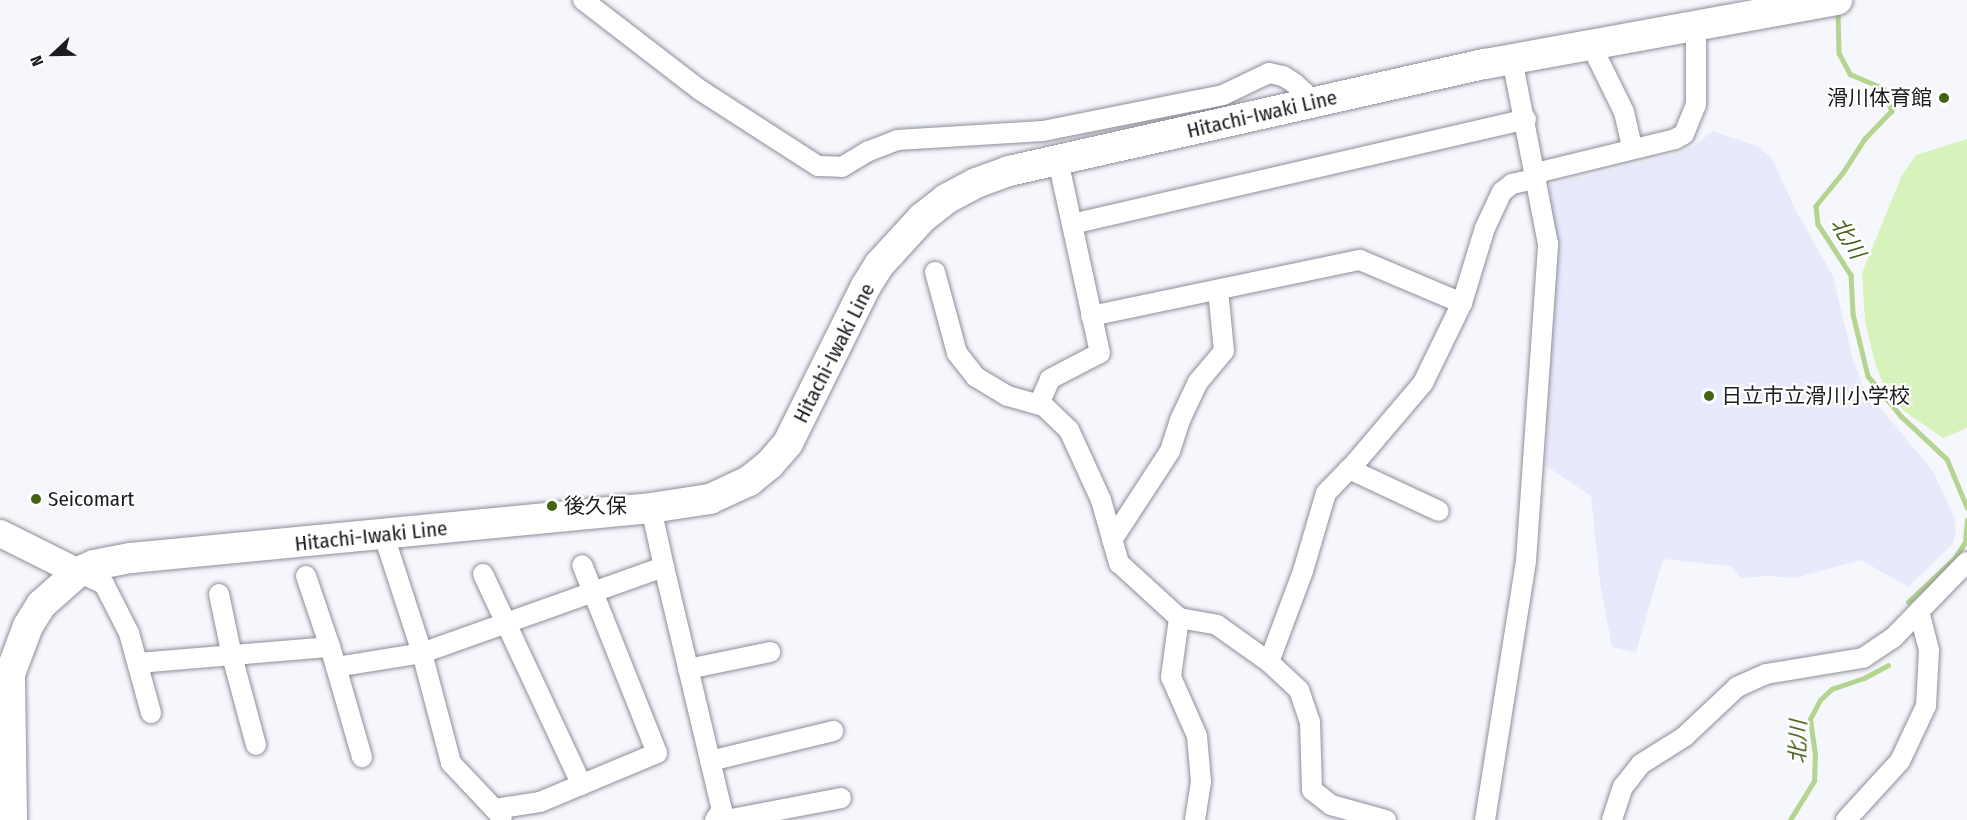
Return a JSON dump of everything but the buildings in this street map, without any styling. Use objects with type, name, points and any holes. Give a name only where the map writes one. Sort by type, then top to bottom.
[{"type":"main road","name":"Hitachi-Iwaki Line","points":[[12,820],[10,674],[28,626],[41,606],[78,572],[94,565],[131,558],[651,508],[710,499],[749,481],[769,465],[788,443],[866,286],[895,246],[922,218],[946,199],[976,183],[1009,171],[1512,59],[1829,1]]},
{"type":"street","points":[[583,0],[700,90],[818,166],[842,167],[869,151],[897,140],[1042,131],[1222,95],[1269,73],[1294,82],[1304,92],[1309,104]]},
{"type":"street","points":[[1269,662],[1303,571],[1326,493],[1423,382],[1462,303],[1485,228],[1502,192],[1512,184],[1537,176],[1675,139],[1684,134],[1690,125],[1696,105],[1696,25]]},
{"type":"street","points":[[1594,43],[1595,53],[1624,112],[1631,141],[1629,150]]},
{"type":"street","points":[[1485,820],[1526,561],[1548,244],[1526,119],[1512,59]]},
{"type":"street","points":[[1072,224],[1526,119]]},
{"type":"street","points":[[1040,404],[1050,378],[1100,352],[1058,161]]},
{"type":"street","points":[[1091,316],[1360,260],[1462,303]]},
{"type":"street","points":[[935,272],[957,353],[976,377],[1008,396],[1044,406],[1069,430],[1101,500],[1119,563],[1179,618],[1217,625],[1269,662],[1299,690],[1310,722],[1312,790],[1330,805],[1386,820]]},
{"type":"street","points":[[1112,540],[1170,451],[1180,420],[1198,382],[1224,351],[1218,290]]},
{"type":"street","points":[[1349,469],[1439,511]]},
{"type":"street","points":[[651,508],[722,810],[715,820]]},
{"type":"street","points":[[0,533],[104,584],[129,633],[151,713]]},
{"type":"street","points":[[387,534],[387,545],[422,653],[452,763],[500,814],[540,802],[657,753],[582,565]]},
{"type":"street","points":[[1612,820],[1623,787],[1641,764],[1684,737],[1737,687],[1767,674],[1863,658],[1893,638],[1967,562]]},
{"type":"street","points":[[336,667],[422,653],[664,567]]},
{"type":"street","points":[[483,574],[582,785]]},
{"type":"street","points":[[306,576],[362,757]]},
{"type":"street","points":[[219,594],[232,656],[256,745]]},
{"type":"street","points":[[1846,820],[1900,761],[1926,706],[1929,650],[1919,611]]},
{"type":"street","points":[[1179,618],[1171,677],[1197,736],[1201,782],[1195,820]]},
{"type":"street","points":[[138,663],[330,648]]},
{"type":"street","points":[[688,669],[770,652]]},
{"type":"street","points":[[710,761],[833,731]]},
{"type":"street","points":[[726,820],[841,798]]},
{"type":"shaded area","name":"日立市立滑川小学校","points":[[1713,131],[1759,147],[1773,160],[1795,209],[1833,276],[1853,359],[1863,387],[1933,471],[1954,517],[1956,531],[1953,544],[1908,587],[1861,560],[1795,578],[1767,576],[1741,578],[1730,566],[1663,559],[1636,652],[1612,647],[1600,583],[1591,496],[1546,466],[1555,240],[1549,185],[1676,154],[1691,148]]},
{"type":"green space","points":[[1967,139],[1967,428],[1943,438],[1904,411],[1886,392],[1875,363],[1865,321],[1862,273],[1902,175],[1916,155]]},
{"type":"waterway","name":"北川","points":[[1838,11],[1839,53],[1850,74],[1883,88],[1892,111],[1865,139],[1843,173],[1816,206],[1818,224],[1851,275],[1853,314],[1868,376],[1901,416],[1947,459],[1967,507]]},
{"type":"waterway","name":"北川","points":[[1908,602],[1954,559],[1965,542],[1967,520]]},
{"type":"waterway","name":"北川","points":[[1790,820],[1814,781],[1815,755],[1810,719],[1820,700],[1832,689],[1864,678],[1888,665]]},
{"type":"place","name":"滑川体育館","points":[[1944,98]]},
{"type":"place","name":"日立市立滑川小学校","points":[[1709,396]]},
{"type":"place","name":"Seicomart","points":[[36,499]]},
{"type":"place","name":"後久保","points":[[552,506]]}]
